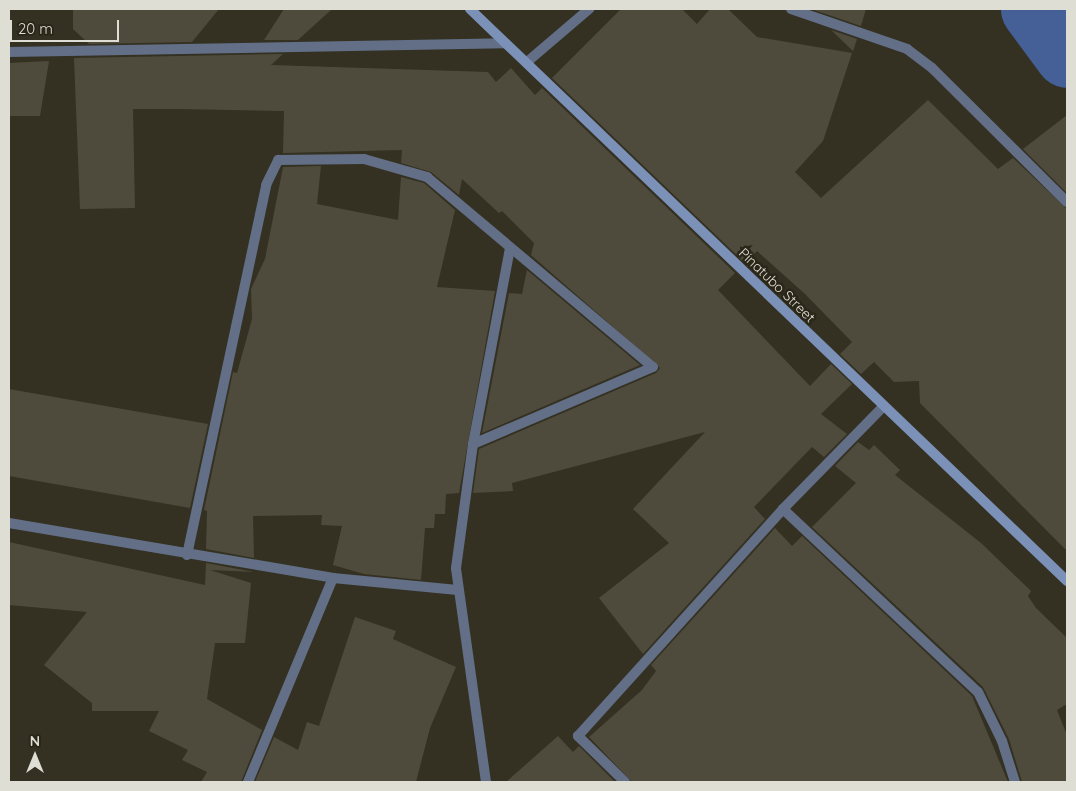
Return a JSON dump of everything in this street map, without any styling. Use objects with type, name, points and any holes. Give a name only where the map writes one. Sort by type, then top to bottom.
[{"type":"street","name":"Pinatubo Street","points":[[470,9],[504,43],[528,62],[883,407],[1067,581]]},
{"type":"street","points":[[528,62],[589,9]]},
{"type":"street","points":[[791,9],[907,49],[932,68],[1067,202]]},
{"type":"street","points":[[9,52],[504,43]]},
{"type":"street","points":[[187,555],[266,184],[278,160],[364,159],[427,177],[653,367],[473,444]]},
{"type":"street","points":[[486,782],[457,590],[473,444],[510,248]]},
{"type":"street","points":[[625,782],[578,736],[783,509],[883,407]]},
{"type":"street","points":[[783,509],[978,692],[1002,741],[1015,782]]},
{"type":"street","points":[[9,523],[187,555],[333,578],[457,590]]},
{"type":"street","points":[[248,782],[333,578]]},
{"type":"building","points":[[73,9],[219,9],[192,42],[89,44],[73,29]]},
{"type":"building","points":[[284,9],[332,9],[298,40],[264,40]]},
{"type":"building","points":[[621,9],[682,9],[697,24],[710,9],[728,9],[757,37],[852,53],[823,141],[795,172],[821,198],[928,100],[998,169],[1013,158],[1067,209],[1067,551],[920,403],[919,381],[894,382],[874,362],[861,374],[840,354],[852,342],[805,294],[757,251],[745,263],[552,78]]},
{"type":"building","points":[[811,9],[866,9],[861,26]]},
{"type":"building","points":[[831,30],[857,39],[853,51]]},
{"type":"building","points":[[283,54],[271,65],[488,72],[496,82],[511,68],[535,95],[542,88],[735,273],[718,290],[810,386],[831,364],[852,384],[821,414],[847,434],[824,457],[812,447],[754,507],[765,519],[643,654],[599,598],[669,543],[633,509],[705,432],[512,483],[513,491],[473,493],[479,449],[656,373],[660,368],[531,255],[534,243],[502,211],[499,213],[462,179],[459,195],[431,172],[401,163],[402,150],[283,153],[284,111],[133,109],[135,208],[80,209],[74,58]]},
{"type":"building","points":[[49,61],[40,116],[9,116],[9,63]]},
{"type":"building","points":[[1067,115],[1067,193],[1023,149]]},
{"type":"building","points":[[321,166],[317,204],[398,220],[401,177],[424,183],[455,210],[437,287],[495,291],[459,493],[446,494],[445,514],[435,514],[434,528],[425,528],[421,580],[364,574],[333,565],[342,526],[321,525],[322,515],[253,516],[254,558],[206,549],[207,511],[204,510],[233,372],[237,373],[252,319],[251,289],[265,259],[283,167]]},
{"type":"building","points":[[527,270],[640,365],[482,433],[509,293],[522,294]]},
{"type":"building","points":[[9,389],[208,424],[190,508],[9,476]]},
{"type":"building","points":[[858,442],[869,450],[874,445],[900,470],[895,475],[981,543],[1031,591],[1028,596],[1036,608],[1067,638],[1067,704],[1057,710],[1067,735],[1067,782],[1022,782],[1009,739],[983,687],[812,527],[856,483],[835,466]]},
{"type":"building","points":[[775,528],[792,546],[802,536],[972,696],[1008,782],[632,782],[589,737],[642,690],[656,671],[651,665]]},
{"type":"building","points":[[9,542],[205,585],[206,563],[254,572],[210,570],[251,583],[245,643],[215,643],[207,699],[262,730],[241,782],[201,782],[207,772],[182,760],[188,750],[149,731],[159,711],[92,711],[92,703],[44,665],[87,612],[9,605]]},
{"type":"building","points":[[355,617],[396,631],[393,639],[456,667],[430,728],[416,782],[255,782],[274,737],[298,750],[307,722],[319,726]]},
{"type":"building","points":[[558,736],[573,752],[579,746],[615,782],[506,782]]},
{"type":"waterway","points":[[1033,9],[1067,55]]}]
